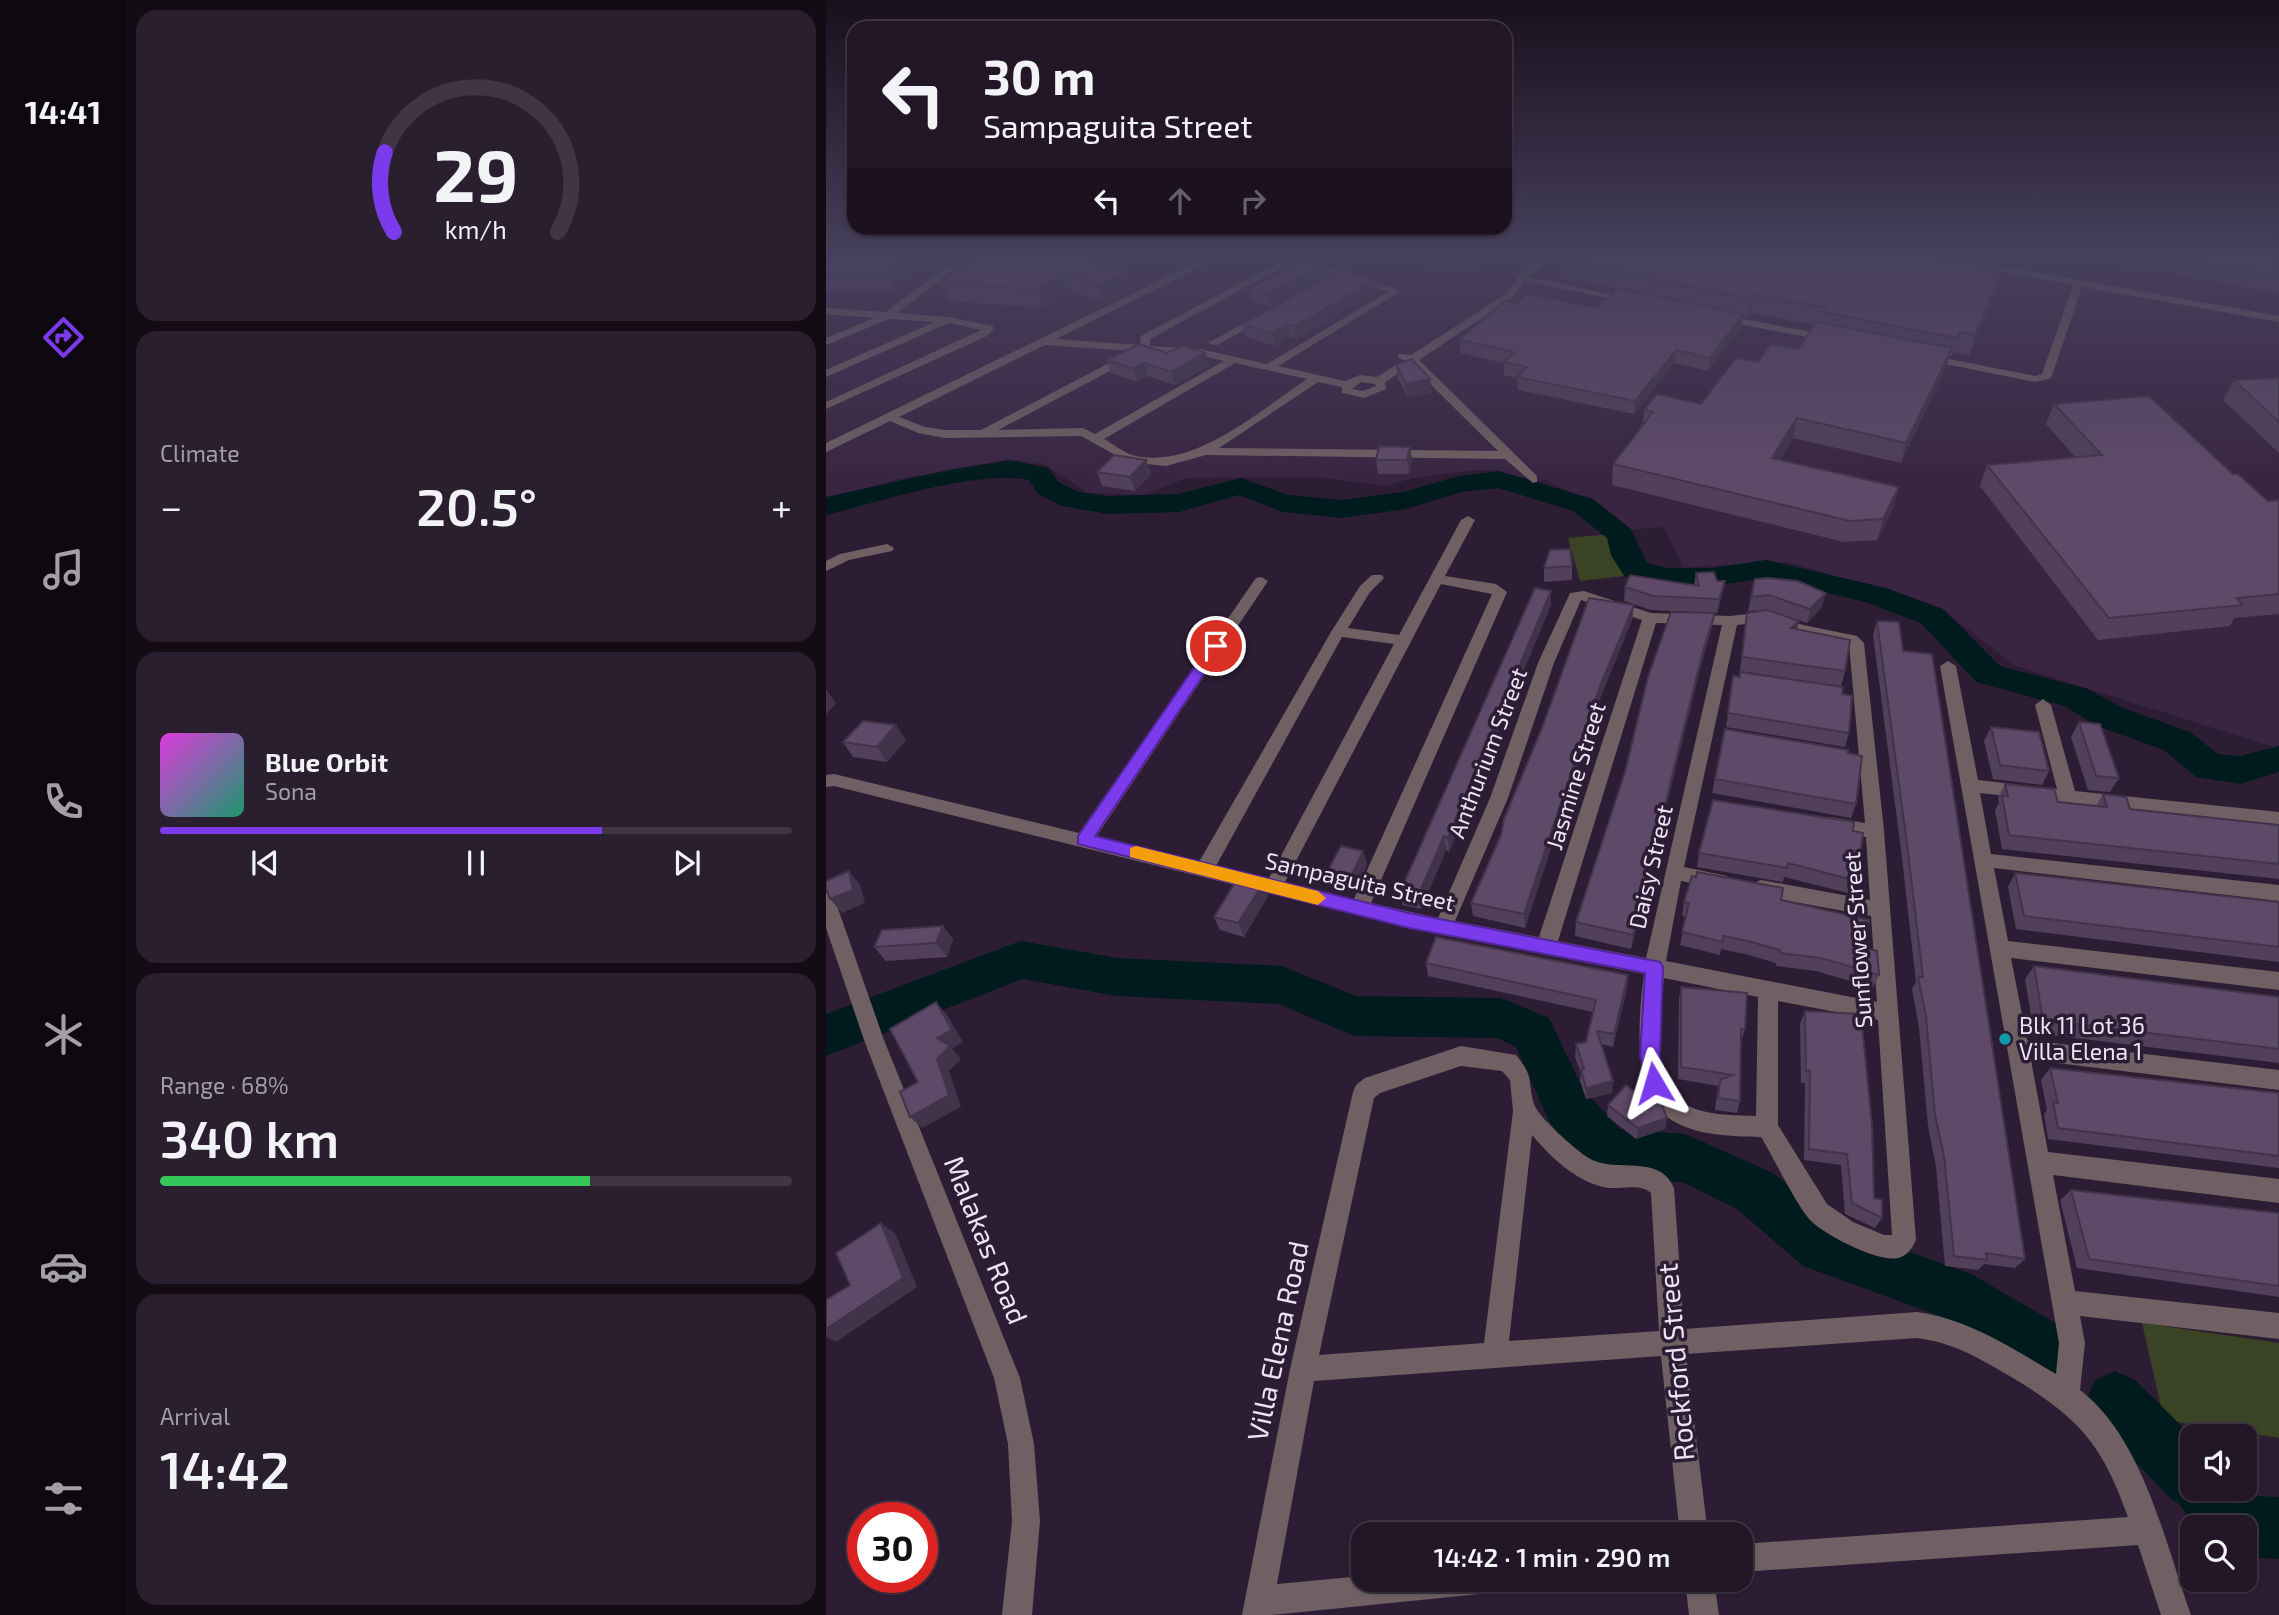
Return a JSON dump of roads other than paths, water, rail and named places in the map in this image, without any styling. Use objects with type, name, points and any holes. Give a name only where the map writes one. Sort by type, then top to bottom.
[{"type":"street","points":[[827,342],[854,330]]},
{"type":"street","points":[[826,374],[925,330]]},
{"type":"street","points":[[826,406],[988,330]]},
{"type":"street","points":[[826,448],[1065,330]]},
{"type":"street","points":[[979,435],[1166,330]]},
{"type":"street","points":[[1213,343],[1237,330]]},
{"type":"street","points":[[1269,367],[1329,330]]},
{"type":"street","points":[[1062,332],[1200,352],[1346,385],[1369,379],[1407,358],[1447,330]]},
{"type":"street","points":[[1787,330],[1841,341]]},
{"type":"street","points":[[1907,354],[2035,379],[2047,376],[2063,330]]},
{"type":"street","points":[[1042,342],[1213,343],[1369,379],[1382,387],[1370,395],[1349,393],[1346,385]]},
{"type":"street","points":[[1407,358],[1533,480]]},
{"type":"street","points":[[1097,438],[1235,359]]},
{"type":"street","points":[[1205,451],[1318,377]]},
{"type":"street","points":[[890,417],[933,433],[979,435],[1069,430],[1097,438],[1128,458],[1156,463],[1205,451],[1509,455]]},
{"type":"street","points":[[1273,888],[1468,520]]},
{"type":"street","points":[[826,567],[845,557],[887,548]]},
{"type":"street","points":[[1204,870],[1338,632],[1365,589],[1377,578]]},
{"type":"street","points":[[1359,908],[1500,592],[1492,587],[1438,579]]},
{"type":"street","points":[[1084,840],[1261,581]]},
{"type":"street","name":"Anthurium Street","points":[[1443,927],[1499,798],[1546,663],[1575,596],[1584,595],[1650,618]]},
{"type":"street","name":"Sunflower Street","points":[[1730,621],[1765,617],[1800,629],[1852,639],[1856,643],[1855,696],[1860,758],[1875,831],[1903,1240],[1896,1247],[1884,1247],[1845,1230],[1819,1212],[1767,1128]]},
{"type":"street","points":[[1650,618],[1730,621]]},
{"type":"street","name":"Jasmine Street","points":[[1546,947],[1650,618]]},
{"type":"street","name":"Daisy Street","points":[[1730,621],[1725,677],[1698,802],[1675,873],[1654,967],[1650,1056],[1654,1083],[1668,1105],[1693,1118],[1724,1125],[1767,1128]]},
{"type":"street","points":[[1338,632],[1405,641]]},
{"type":"street","points":[[1948,666],[2072,1343],[2067,1386]]},
{"type":"street","points":[[2043,705],[2068,796]]},
{"type":"street","name":"Sampaguita Street","points":[[826,781],[847,783],[1443,927],[1887,1013]]},
{"type":"street","points":[[1970,786],[2279,819]]},
{"type":"street","points":[[1806,820],[1875,831]]},
{"type":"street","points":[[1983,860],[2277,897]]},
{"type":"street","points":[[1675,873],[1880,909]]},
{"type":"street","name":"Malakas Road","points":[[826,900],[858,998],[1007,1378],[1021,1444],[1026,1521],[1017,1615]]},
{"type":"street","points":[[2000,948],[2279,981]]},
{"type":"street","points":[[1767,1128],[1769,990]]},
{"type":"street","points":[[2018,1049],[2279,1080]]},
{"type":"street","name":"Villa Elena Road","points":[[1258,1608],[1303,1369],[1364,1092],[1373,1085],[1461,1056],[1508,1062],[1520,1076],[1524,1111]]},
{"type":"street","points":[[1495,1354],[1524,1111]]},
{"type":"street","name":"Rockford Street","points":[[1524,1111],[1575,1161],[1600,1175],[1645,1176],[1661,1188],[1672,1342],[1693,1522]]},
{"type":"street","points":[[2039,1162],[2279,1191]]},
{"type":"street","points":[[2065,1302],[2279,1326]]},
{"type":"street","points":[[1303,1369],[1917,1325],[1941,1327],[1964,1335],[2067,1386],[2117,1453],[2176,1615]]},
{"type":"street","points":[[1753,1557],[2145,1531]]},
{"type":"street","points":[[1258,1608],[1385,1592]]},
{"type":"street","points":[[1701,1592],[1704,1615]]},
{"type":"waterway","points":[[826,506],[949,478],[1011,468],[1039,474],[1048,488],[1072,500],[1108,505],[1179,503],[1241,486],[1283,503],[1342,509],[1406,500],[1459,484],[1499,479],[1583,505],[1621,535],[1626,555],[1636,570],[1668,577],[1712,577],[1766,569],[1875,595],[1932,616],[1988,674],[2076,697],[2110,717],[2177,741],[2209,767],[2240,770],[2279,759]]},
{"type":"waterway","points":[[826,1035],[1021,960],[1117,977],[1282,985],[1354,1016],[1501,1018],[1533,1033],[1566,1105],[1592,1138],[1611,1153],[1685,1158],[1755,1191],[1822,1247],[1952,1293],[2046,1349]]},
{"type":"waterway","points":[[2115,1400],[2180,1466]]},
{"type":"waterway","points":[[2215,1501],[2239,1526],[2279,1528]]},
{"type":"place","name":"Blk 11 Lot 36 Villa Elena 1","points":[[2005,1039]]}]
